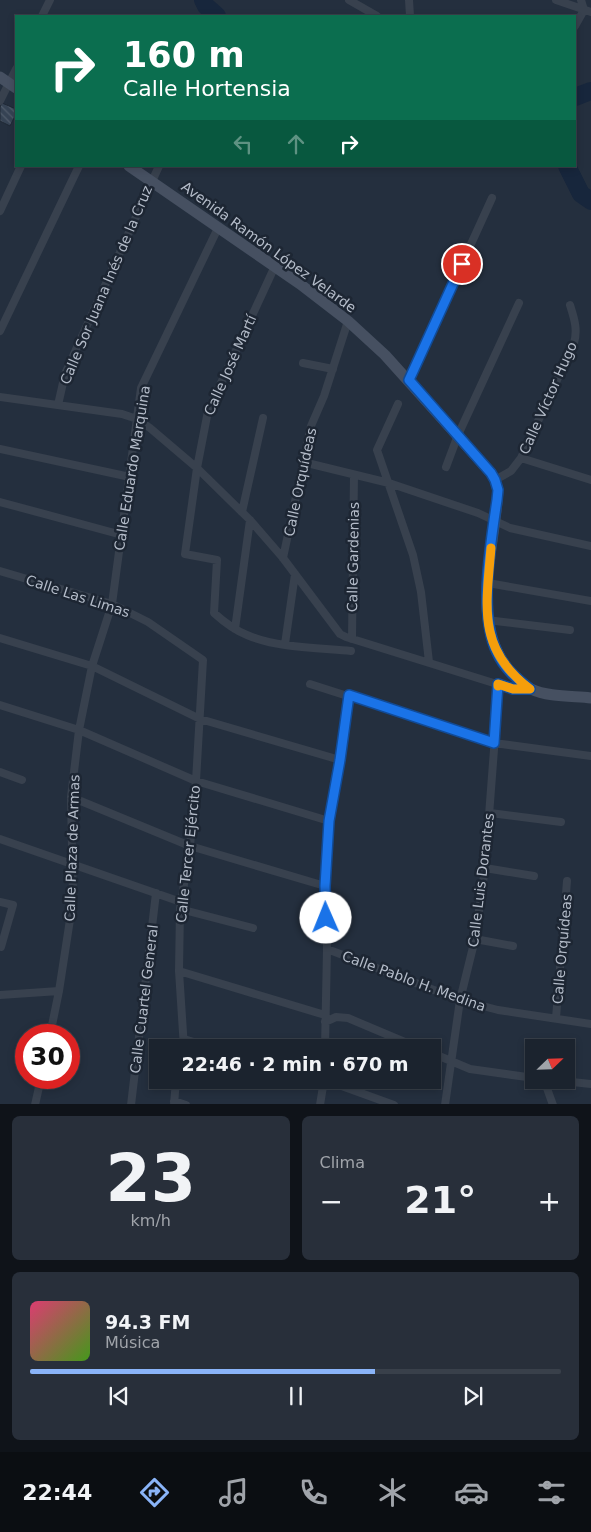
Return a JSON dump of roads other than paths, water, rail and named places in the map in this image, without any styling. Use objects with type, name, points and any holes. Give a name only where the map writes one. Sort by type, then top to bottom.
[{"type":"main road","name":"Avenida Ramón López Velarde","points":[[130,167],[275,266],[348,321],[409,380],[495,480]]},
{"type":"main road","points":[[495,480],[498,490],[488,583],[488,620],[490,636],[496,652],[506,668],[530,689],[544,693],[591,698]]},
{"type":"street","points":[[42,15],[50,0]]},
{"type":"street","points":[[349,0],[375,15]]},
{"type":"street","points":[[408,0],[410,15]]},
{"type":"street","points":[[556,0],[587,11]]},
{"type":"street","points":[[581,0],[587,11]]},
{"type":"street","points":[[576,25],[587,11]]},
{"type":"street","points":[[0,101],[15,71]]},
{"type":"street","points":[[0,211],[21,167]]},
{"type":"street","points":[[0,331],[79,167]]},
{"type":"street","name":"Calle Sor Juana Inés de la Cruz","points":[[58,405],[65,374],[158,167]]},
{"type":"street","points":[[409,380],[492,198]]},
{"type":"street","name":"Calle Eduardo Marquina","points":[[112,604],[141,388],[218,228]]},
{"type":"street","name":"Calle José Martí","points":[[234,629],[214,613],[218,560],[185,554],[197,468],[208,411],[275,266]]},
{"type":"street","points":[[446,466],[458,435],[519,303]]},
{"type":"street","name":"Calle Víctor Hugo","points":[[495,480],[511,471],[521,458],[574,343],[577,334],[570,305]]},
{"type":"street","name":"Calle Orquídeas","points":[[283,558],[310,426],[324,396],[348,321]]},
{"type":"street","points":[[303,364],[332,370]]},
{"type":"street","points":[[0,397],[122,414],[137,419],[197,468],[250,520],[296,574],[336,629],[346,637],[513,689],[530,689]]},
{"type":"street","points":[[398,404],[377,450],[413,555],[421,592],[429,662]]},
{"type":"street","points":[[242,512],[263,418]]},
{"type":"street","points":[[0,448],[130,477]]},
{"type":"street","points":[[521,458],[591,480]]},
{"type":"street","points":[[303,462],[389,483],[478,513],[510,528],[591,546]]},
{"type":"street","name":"Calle Gardenias","points":[[352,639],[354,475]]},
{"type":"street","points":[[0,502],[122,535]]},
{"type":"street","points":[[250,520],[234,629],[247,636],[265,641],[352,651]]},
{"type":"street","name":"Calle Las Limas","points":[[0,571],[112,604],[148,622],[203,660]]},
{"type":"street","points":[[285,644],[296,574]]},
{"type":"street","points":[[488,583],[591,601]]},
{"type":"street","name":"Calle Plaza de Armas","points":[[52,1024],[73,900],[71,797],[79,730],[92,666],[112,604]]},
{"type":"street","points":[[488,620],[570,630]]},
{"type":"street","points":[[0,638],[92,666],[200,719],[340,760]]},
{"type":"street","name":"Calle Tercer Ejército","points":[[184,1039],[179,971],[180,906],[190,846],[196,782],[203,660]]},
{"type":"street","points":[[310,684],[494,743],[591,756]]},
{"type":"street","name":"Calle Luis Dorantes","points":[[445,1104],[460,1000],[475,939],[485,868],[498,684]]},
{"type":"street","points":[[325,1039],[327,950],[325,886],[329,821],[349,695]]},
{"type":"street","points":[[0,704],[79,730],[196,782],[329,821]]},
{"type":"street","points":[[0,772],[22,780]]},
{"type":"street","points":[[71,797],[190,846],[325,886]]},
{"type":"street","points":[[490,813],[561,822]]},
{"type":"street","points":[[0,839],[156,893],[180,906],[253,928]]},
{"type":"street","points":[[485,868],[534,876]]},
{"type":"street","name":"Calle Orquídeas","points":[[556,1018],[568,880]]},
{"type":"street","name":"Calle Cuartel General","points":[[131,1104],[156,893]]},
{"type":"street","points":[[0,902],[13,905],[1,947]]},
{"type":"street","points":[[475,939],[513,946]]},
{"type":"street","name":"Calle Pablo H. Medina","points":[[327,950],[460,1000],[490,1008],[591,1024]]},
{"type":"street","points":[[179,971],[325,1019],[336,1017],[348,1018],[398,1039]]},
{"type":"street","points":[[0,995],[59,992]]},
{"type":"street","points":[[441,1057],[476,1070],[525,1077]]},
{"type":"street","points":[[575,1082],[591,1084]]},
{"type":"street","points":[[35,1104],[38,1089]]},
{"type":"street","points":[[175,1089],[174,1103],[186,1104]]},
{"type":"street","points":[[320,1104],[322,1089]]},
{"type":"street","points":[[350,1089],[394,1104]]},
{"type":"street","points":[[547,1089],[553,1104]]},
{"type":"waterway","points":[[203,0],[206,6],[216,15]]},
{"type":"waterway","points":[[576,97],[591,91]]},
{"type":"waterway","points":[[568,167],[581,194],[591,201]]}]
